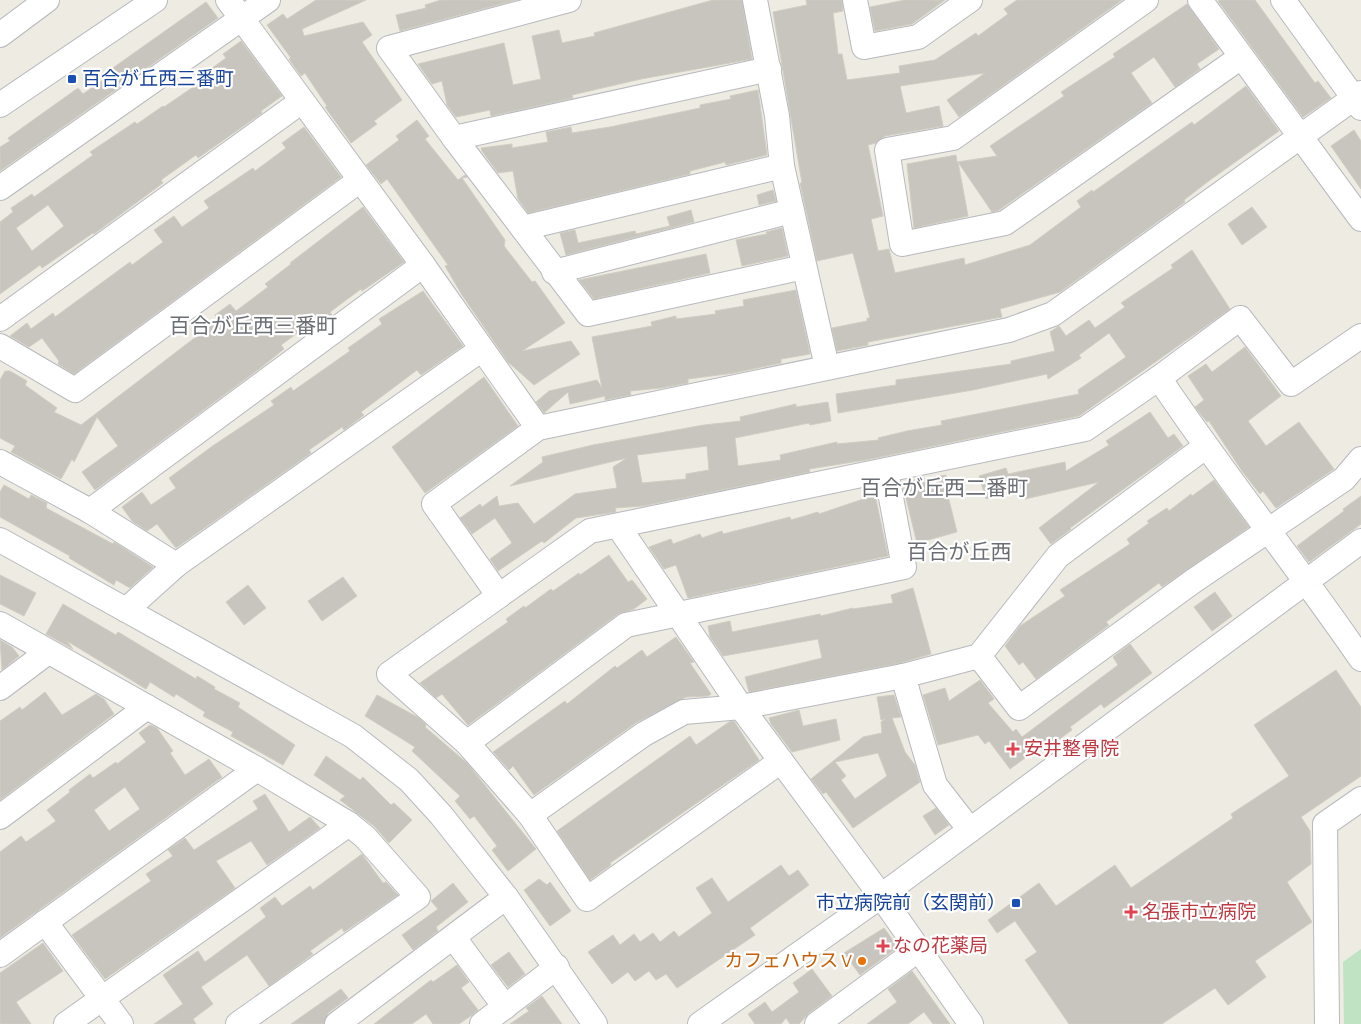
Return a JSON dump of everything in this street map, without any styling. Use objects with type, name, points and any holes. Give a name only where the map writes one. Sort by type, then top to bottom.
[{"type":"street","points":[[0,35],[47,0]]},
{"type":"street","points":[[0,105],[155,0]]},
{"type":"street","points":[[0,188],[235,10],[268,0]]},
{"type":"street","points":[[569,0],[389,48],[554,272],[588,314],[804,268]]},
{"type":"street","points":[[755,0],[769,69],[782,166],[827,367]]},
{"type":"street","points":[[855,0],[864,47],[918,37],[970,0]]},
{"type":"street","points":[[1146,0],[953,138],[887,150],[902,244],[1005,224],[1241,57]]},
{"type":"street","points":[[1200,0],[1361,219]]},
{"type":"street","points":[[499,596],[434,504],[538,428],[1009,330],[1053,314],[1299,137],[1359,100],[1283,0]]},
{"type":"street","points":[[235,10],[423,265],[538,428]]},
{"type":"street","points":[[454,138],[769,69]]},
{"type":"street","points":[[0,319],[302,101]]},
{"type":"street","points":[[523,228],[782,166]]},
{"type":"street","points":[[0,346],[75,390],[360,180]]},
{"type":"street","points":[[554,272],[792,212]]},
{"type":"street","points":[[90,511],[423,265]]},
{"type":"street","points":[[781,762],[588,899],[530,815],[467,743],[389,674],[590,531],[1085,429],[1160,378],[1240,318],[1291,384],[1361,336]]},
{"type":"street","points":[[126,610],[176,565],[482,349]]},
{"type":"street","points":[[1160,378],[1205,447],[1307,580],[1361,659]]},
{"type":"street","points":[[530,815],[644,734],[684,712],[741,707],[902,676],[979,656],[1058,556],[1205,447]]},
{"type":"street","points":[[979,656],[1019,708],[1192,582],[1344,478],[1361,459]]},
{"type":"street","points":[[0,462],[90,511],[176,565]]},
{"type":"street","points":[[467,743],[626,625],[904,567],[886,471]]},
{"type":"street","points":[[618,526],[741,707],[881,896],[971,1024]]},
{"type":"street","points":[[0,540],[354,736],[409,780],[441,815],[506,898],[557,967],[595,1024]]},
{"type":"street","points":[[700,1024],[881,896],[1361,541]]},
{"type":"street","points":[[0,624],[257,769],[349,824],[365,837],[418,897],[238,1024]]},
{"type":"street","points":[[0,688],[48,652]]},
{"type":"street","points":[[902,676],[935,785],[970,830]]},
{"type":"street","points":[[0,817],[147,707]]},
{"type":"street","points":[[0,955],[257,769]]},
{"type":"street","points":[[1327,1024],[1325,824],[1361,799]]},
{"type":"street","points":[[66,1024],[101,997],[349,824]]},
{"type":"street","points":[[337,1024],[506,898]]},
{"type":"street","points":[[46,922],[121,1024]]},
{"type":"street","points":[[454,938],[505,1007]]},
{"type":"street","points":[[817,1024],[919,949]]},
{"type":"street","points":[[482,1024],[557,967]]},
{"type":"green space","points":[[1361,949],[1361,1024],[1344,1024],[1343,962]]},
{"type":"building","points":[[316,0],[366,0],[302,29],[304,36],[363,22],[372,35],[362,42],[402,100],[374,121],[377,124],[351,143],[325,107],[327,106],[305,73],[301,76],[289,59],[291,58],[267,25],[283,14],[287,19]]},
{"type":"building","points":[[441,0],[516,0],[400,31],[396,15],[426,8],[425,5]]},
{"type":"building","points":[[713,0],[742,0],[752,59],[641,79],[572,95],[573,98],[491,116],[490,110],[456,117],[447,105],[442,81],[432,84],[418,64],[504,43],[513,85],[541,79],[532,36],[559,30],[562,43],[595,36],[594,33]]},
{"type":"building","points":[[806,0],[842,0],[843,11],[833,13],[838,54],[842,54],[847,80],[900,73],[899,66],[935,60],[976,33],[978,36],[1008,14],[1004,9],[1017,0],[1122,0],[959,117],[947,100],[985,73],[900,86],[906,113],[939,106],[943,126],[885,136],[876,143],[868,145],[883,216],[871,219],[878,251],[889,249],[895,273],[964,258],[965,265],[1030,245],[1081,207],[1077,201],[1092,190],[1093,192],[1192,122],[1194,125],[1246,86],[1279,131],[1210,180],[1184,200],[1185,202],[1060,292],[1000,309],[1002,317],[868,342],[868,345],[837,351],[832,328],[867,321],[867,318],[870,318],[853,253],[817,261],[800,183],[802,183],[773,12],[807,5]]},
{"type":"building","points":[[905,0],[945,0],[912,24],[875,31],[870,7]]},
{"type":"building","points":[[1219,0],[1255,0],[1315,83],[1318,81],[1331,98],[1303,117]]},
{"type":"building","points":[[206,2],[218,18],[0,171],[0,147],[10,141],[8,138],[78,88],[83,94],[113,73],[110,70]]},
{"type":"building","points":[[1187,4],[1219,49],[1197,64],[1200,69],[1175,87],[1154,57],[1131,73],[1152,103],[999,210],[992,212],[958,162],[968,216],[914,228],[907,164],[956,155],[957,162],[997,156],[990,146],[1064,96],[1061,92],[1115,57],[1113,54]]},
{"type":"building","points":[[241,41],[282,96],[261,111],[262,113],[198,158],[196,155],[161,180],[163,183],[94,234],[42,268],[40,265],[0,294],[0,222],[13,212],[11,208],[32,194],[34,197],[93,155],[90,152],[135,122],[137,124],[164,107],[199,83],[197,79],[226,58],[223,54]],"holes":[[[48,205],[64,226],[32,251],[16,228]]]},
{"type":"building","points":[[758,90],[767,155],[726,165],[725,162],[690,171],[690,174],[528,213],[518,199],[513,171],[498,173],[481,148],[512,144],[512,148],[548,142],[546,132],[571,127],[572,133],[610,127],[700,108],[700,105],[731,99],[730,96]]},
{"type":"building","points":[[417,120],[429,136],[425,139],[458,180],[465,175],[467,177],[462,178],[505,240],[504,246],[532,282],[535,281],[565,323],[522,351],[571,341],[580,354],[534,385],[508,362],[462,295],[445,266],[448,265],[387,179],[381,184],[366,165],[399,140],[396,136]]},
{"type":"building","points":[[304,127],[341,177],[74,374],[58,364],[59,361],[42,338],[29,347],[10,336],[27,323],[31,329],[53,313],[55,317],[130,262],[132,265],[163,242],[154,230],[174,216],[182,227],[209,208],[204,201],[253,168],[255,171],[286,148],[282,143]]},
{"type":"building","points":[[1354,130],[1361,141],[1361,189],[1331,146]]},
{"type":"building","points":[[773,190],[776,201],[759,205],[757,195]]},
{"type":"building","points":[[363,207],[404,262],[362,291],[361,289],[330,312],[332,315],[314,328],[311,323],[281,345],[284,349],[259,369],[95,490],[82,472],[118,446],[97,417],[74,462],[72,459],[61,479],[11,452],[15,446],[0,438],[0,380],[5,371],[10,371],[27,381],[25,385],[57,408],[54,412],[81,425],[218,320],[215,315],[230,304],[236,311],[268,287],[265,284]]},
{"type":"building","points":[[1252,207],[1267,227],[1242,245],[1228,224]]},
{"type":"building","points":[[691,210],[694,222],[566,255],[560,233],[575,230],[578,243],[635,231],[636,234],[670,226],[667,217]]},
{"type":"building","points":[[782,228],[788,256],[742,266],[736,240],[767,234],[766,232]]},
{"type":"building","points":[[1192,250],[1230,309],[1079,416],[866,460],[809,469],[810,472],[643,506],[615,508],[616,512],[576,518],[544,543],[542,541],[498,571],[490,559],[512,543],[495,518],[472,534],[460,518],[480,504],[482,507],[497,496],[499,506],[518,503],[534,524],[575,494],[617,488],[613,467],[627,458],[510,486],[543,462],[542,457],[593,445],[704,425],[741,421],[740,417],[796,404],[796,407],[828,402],[831,421],[810,425],[809,423],[735,438],[738,466],[781,460],[780,455],[837,442],[837,444],[879,440],[878,438],[907,431],[942,425],[941,421],[1079,394],[1078,390],[1126,357],[1109,333],[1079,355],[1081,358],[1048,379],[1047,374],[973,390],[838,413],[836,394],[896,385],[896,380],[1011,364],[1011,361],[1055,351],[1050,332],[1059,326],[1066,336],[1089,320],[1095,328],[1125,307],[1121,303],[1173,268],[1171,265]],"holes":[[[707,446],[709,470],[686,474],[686,479],[642,483],[637,455]]]},
{"type":"building","points":[[706,254],[710,273],[594,299],[579,280]]},
{"type":"building","points":[[796,290],[810,354],[781,359],[781,363],[734,373],[688,379],[688,383],[630,391],[631,395],[605,400],[605,396],[570,404],[568,392],[544,413],[536,402],[549,391],[597,380],[602,388],[592,337],[652,326],[651,322],[676,316],[676,319],[716,314],[715,311],[744,306],[743,300]]},
{"type":"building","points":[[423,291],[463,346],[421,375],[417,370],[361,412],[364,415],[344,430],[342,427],[309,450],[311,453],[176,548],[157,524],[147,531],[132,521],[122,507],[142,492],[151,505],[176,488],[169,478],[274,405],[271,401],[291,387],[293,391],[350,351],[348,348],[382,324],[379,319]]},
{"type":"building","points":[[1245,347],[1281,396],[1248,421],[1266,446],[1299,422],[1334,469],[1276,508],[1263,491],[1260,494],[1242,471],[1209,421],[1207,422],[1195,407],[1204,400],[1188,376],[1206,364],[1212,372]]},
{"type":"building","points":[[484,377],[518,426],[425,493],[392,447]]},
{"type":"building","points":[[1150,412],[1168,438],[1174,434],[1183,446],[1070,528],[1051,544],[1039,528],[1099,482],[1025,499],[1023,488],[986,499],[979,476],[1006,468],[1008,474],[1065,462],[1066,471],[1109,445],[1106,441]]},
{"type":"building","points":[[946,475],[950,496],[948,496],[957,532],[917,543],[902,482]]},
{"type":"building","points":[[1214,480],[1249,527],[1162,587],[1159,583],[1106,622],[1109,625],[1036,679],[1023,662],[1019,665],[1005,646],[1020,626],[1065,596],[1060,590],[1130,544],[1127,539],[1149,523],[1147,521],[1167,508],[1169,511],[1191,494],[1192,496]]},
{"type":"building","points":[[4,485],[29,499],[31,495],[47,503],[46,508],[113,544],[114,542],[153,567],[130,588],[116,580],[114,585],[69,558],[70,556],[0,517],[0,492]]},
{"type":"building","points":[[875,495],[888,556],[688,598],[676,565],[664,569],[649,547],[671,539],[673,544],[700,534],[702,538],[722,531],[723,534],[790,517],[791,520],[818,512],[819,514]]},
{"type":"building","points":[[1361,496],[1361,524],[1309,562],[1297,546]]},
{"type":"building","points":[[609,555],[628,582],[632,580],[647,599],[634,609],[618,614],[468,725],[442,694],[436,698],[420,683],[508,622],[506,619],[524,606],[525,608],[551,589],[553,591]]},
{"type":"building","points":[[0,575],[36,593],[24,616],[0,604]]},
{"type":"building","points":[[343,577],[357,596],[322,621],[308,601]]},
{"type":"building","points":[[248,585],[266,608],[244,625],[226,602]]},
{"type":"building","points":[[913,588],[931,654],[900,663],[749,692],[745,677],[822,658],[818,639],[723,656],[710,637],[708,626],[730,621],[732,632],[820,614],[821,616],[853,608],[893,603],[891,595]]},
{"type":"building","points":[[1215,592],[1232,616],[1212,631],[1194,607]]},
{"type":"building","points":[[63,604],[116,635],[118,632],[196,679],[197,676],[215,687],[214,689],[240,703],[238,707],[295,745],[283,765],[231,736],[233,732],[203,716],[205,712],[176,694],[174,697],[150,682],[146,689],[67,641],[73,649],[46,634]]},
{"type":"building","points":[[676,637],[694,662],[690,663],[711,694],[708,696],[686,697],[637,722],[534,795],[513,766],[509,770],[493,752],[565,701],[567,704],[615,666],[617,668],[642,650],[647,657]]},
{"type":"building","points":[[0,640],[12,647],[19,656],[2,670]]},
{"type":"building","points":[[1130,644],[1152,673],[1104,708],[1101,704],[1070,727],[1072,730],[1051,745],[1048,741],[1010,769],[989,741],[985,744],[978,735],[938,745],[923,695],[945,688],[949,701],[980,680],[994,699],[988,703],[1013,732],[1016,729],[1022,737],[1118,665],[1113,657]]},
{"type":"building","points":[[1336,670],[1361,707],[1361,776],[1301,817],[1310,831],[1311,864],[1287,882],[1312,922],[1255,961],[1266,977],[1228,1005],[1215,988],[1162,1024],[1069,1024],[1025,960],[1037,952],[1015,921],[997,933],[988,920],[1039,883],[1056,906],[1115,865],[1131,888],[1233,818],[1231,814],[1289,776],[1254,725]]},
{"type":"building","points":[[45,692],[62,715],[96,694],[104,699],[114,714],[0,800],[0,721],[20,707],[22,710]]},
{"type":"building","points":[[377,695],[419,718],[426,725],[425,727],[467,763],[536,849],[508,871],[492,850],[497,846],[474,816],[470,819],[455,801],[460,796],[412,751],[415,747],[365,716]]},
{"type":"building","points":[[894,695],[901,717],[892,718],[905,752],[915,765],[920,782],[853,828],[826,792],[823,794],[811,779],[863,737],[882,733],[881,722],[885,719],[881,720],[877,697]],"holes":[[[878,753],[887,776],[855,799],[841,780],[846,776],[835,762]]]},
{"type":"building","points":[[799,710],[803,726],[836,719],[840,740],[792,752],[771,724],[769,718]]},
{"type":"building","points":[[734,721],[759,760],[610,863],[611,865],[590,880],[557,831],[690,736],[696,745],[729,722]]},
{"type":"building","points":[[150,725],[157,728],[173,751],[170,753],[185,775],[209,759],[222,777],[0,938],[0,852],[21,836],[26,842],[56,821],[47,810],[90,774],[93,778],[116,762],[117,764],[146,742],[139,733]],"holes":[[[125,787],[140,809],[109,831],[94,810]]]},
{"type":"building","points":[[326,756],[360,780],[363,777],[391,805],[394,803],[412,820],[389,843],[374,826],[340,800],[345,796],[314,775]]},
{"type":"building","points":[[265,794],[289,832],[310,817],[320,828],[267,865],[251,841],[216,861],[235,888],[105,979],[72,935],[151,881],[146,874],[173,856],[168,850],[185,838],[194,850],[258,809],[253,801]]},
{"type":"building","points":[[936,808],[949,825],[935,835],[923,816]]},
{"type":"building","points":[[362,854],[383,883],[386,882],[398,895],[344,932],[342,928],[310,951],[313,954],[269,986],[247,955],[201,987],[213,1004],[193,1019],[196,1024],[154,1024],[183,1004],[163,975],[198,951],[205,962],[266,917],[260,908],[275,897],[282,906],[310,886],[313,890]]},
{"type":"building","points":[[781,865],[789,876],[798,870],[809,885],[750,928],[755,935],[677,988],[666,974],[656,980],[649,971],[635,981],[628,972],[612,984],[588,952],[613,935],[620,945],[634,934],[640,942],[653,933],[660,942],[674,931],[679,937],[712,913],[696,888],[712,878],[728,902]]},
{"type":"building","points":[[539,879],[547,885],[550,882],[571,911],[550,926],[524,890]]},
{"type":"building","points":[[453,883],[468,902],[436,927],[438,931],[413,950],[402,935],[438,909],[431,901]]},
{"type":"building","points":[[884,928],[898,947],[860,975],[844,953]]},
{"type":"building","points":[[43,943],[63,971],[16,1002],[31,1024],[0,1024],[0,973]]},
{"type":"building","points":[[509,952],[525,974],[508,987],[491,965]]},
{"type":"building","points":[[457,965],[469,982],[461,988],[478,1010],[472,1015],[459,1024],[433,1024],[426,1014],[412,1024],[374,1024],[431,980],[433,982]]},
{"type":"building","points":[[812,969],[832,996],[809,1013],[799,1024],[790,1024],[786,1018],[781,1024],[755,1024],[748,1014],[765,1002],[772,1012],[799,992],[793,983]]},
{"type":"building","points":[[912,971],[950,1024],[933,1024],[924,1012],[908,1024],[867,1024],[897,1002],[888,989]]},
{"type":"building","points":[[341,989],[348,998],[328,1013],[324,1024],[291,1024]]},
{"type":"building","points":[[542,996],[562,1024],[510,1024],[529,1011],[526,1008]]},
{"type":"place","name":"百合が丘西三番町","points":[[72,79]]},
{"type":"place","name":"安井整骨院","points":[[1013,749]]},
{"type":"place","name":"市立病院前（玄関前）","points":[[1016,903]]},
{"type":"place","name":"名張市立病院","points":[[1131,912]]},
{"type":"place","name":"なの花薬局","points":[[883,946]]},
{"type":"place","name":"カフェハウス V","points":[[862,961]]},
{"type":"district","name":"百合が丘西三番町","points":[[253,326]]},
{"type":"district","name":"百合が丘西二番町","points":[[944,488]]},
{"type":"district","name":"百合が丘西","points":[[959,552]]}]
